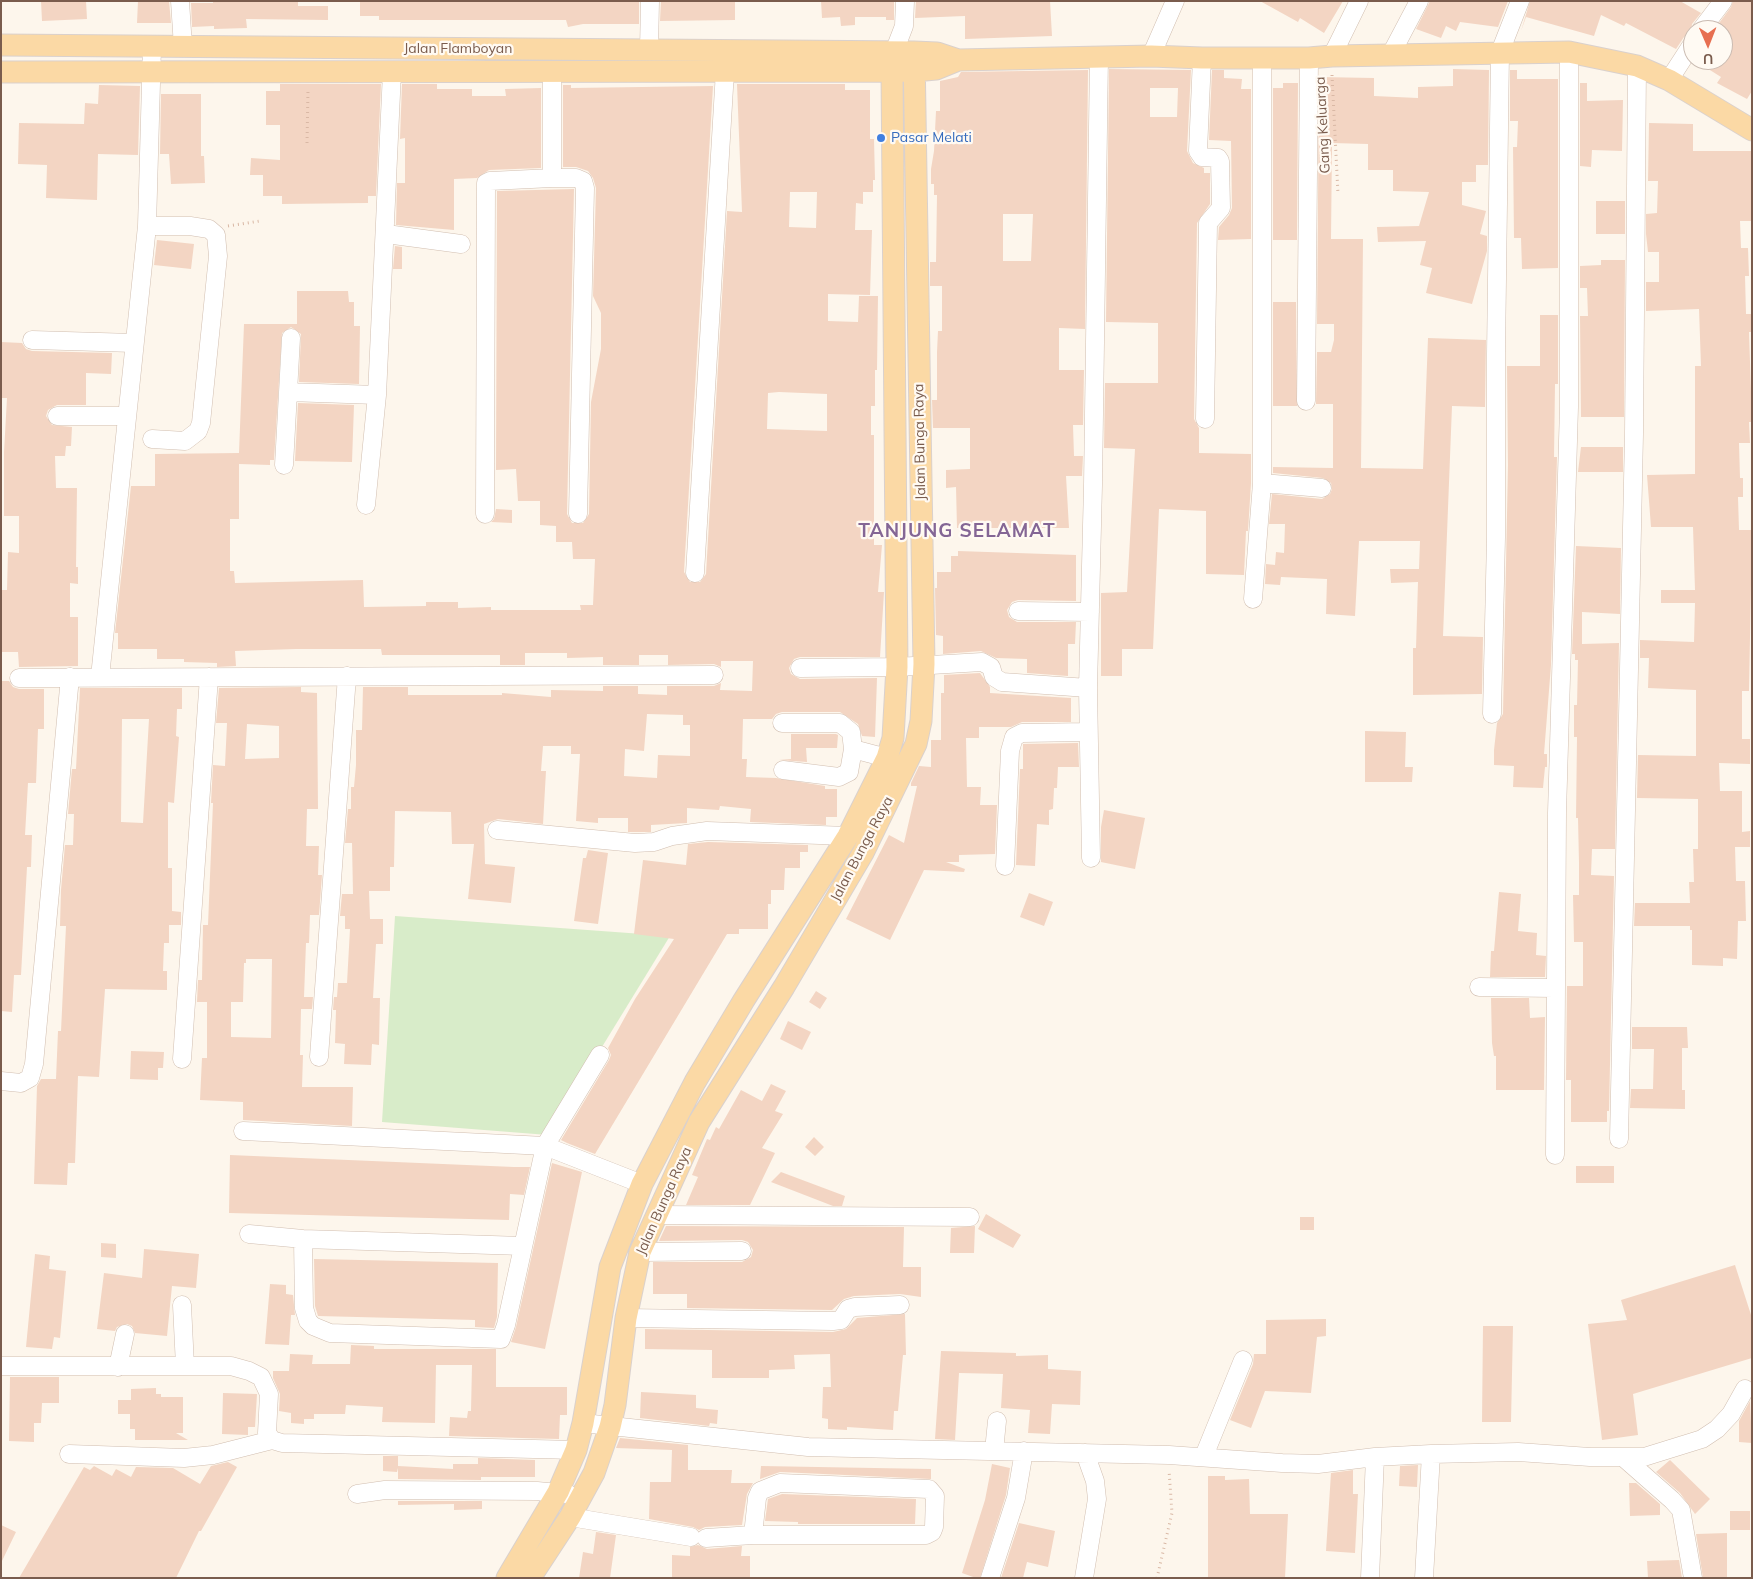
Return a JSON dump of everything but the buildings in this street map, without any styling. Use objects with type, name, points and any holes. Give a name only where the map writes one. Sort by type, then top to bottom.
[{"type":"main road","name":"Jalan Flamboyan","points":[[1,45],[649,50],[903,61]]},
{"type":"main road","points":[[903,61],[936,69],[958,60],[1099,56],[1309,58],[1500,52],[1569,52],[1637,66],[1669,80],[1752,130]]},
{"type":"main road","name":"Jalan Flamboyan","points":[[1,72],[725,71],[903,61]]},
{"type":"main road","name":"Jalan Bunga Raya","points":[[530,1578],[570,1517],[594,1472],[610,1427],[626,1318],[640,1252],[699,1122],[784,987],[863,853],[916,744],[921,722],[924,664],[903,61]]},
{"type":"main road","name":"Jalan Bunga Raya","points":[[507,1578],[558,1492],[576,1450],[583,1423],[610,1267],[642,1184],[695,1082],[744,1000],[848,836],[886,758],[893,738],[897,667],[903,61]]},
{"type":"main road","points":[[662,1147],[683,1157]]},
{"type":"street","points":[[180,1],[183,47]]},
{"type":"street","points":[[649,50],[650,1]]},
{"type":"street","points":[[903,61],[905,1]]},
{"type":"street","points":[[1151,56],[1175,1]]},
{"type":"street","points":[[1332,56],[1359,1]]},
{"type":"street","points":[[1390,56],[1419,1]]},
{"type":"street","points":[[1492,714],[1496,537],[1496,354],[1500,52],[1520,1]]},
{"type":"street","points":[[1709,20],[1723,1]]},
{"type":"street","points":[[100,677],[147,226],[152,46]]},
{"type":"street","points":[[1555,1155],[1554,988],[1570,407],[1569,52]]},
{"type":"street","points":[[1091,858],[1088,688],[1097,278],[1099,56]]},
{"type":"street","points":[[1253,599],[1262,483],[1262,57]]},
{"type":"street","points":[[1202,58],[1198,151],[1202,157],[1218,158],[1220,161],[1221,208],[1208,223],[1205,419]]},
{"type":"street","points":[[1306,401],[1309,58]]},
{"type":"street","points":[[1669,80],[1683,58]]},
{"type":"street","points":[[1619,1139],[1634,443],[1637,66]]},
{"type":"street","points":[[552,71],[552,178]]},
{"type":"street","points":[[695,573],[725,71]]},
{"type":"street","points":[[366,505],[376,395],[386,234],[392,72]]},
{"type":"street","points":[[485,514],[486,183],[490,181],[552,178],[576,178],[583,181],[585,188],[578,514]]},
{"type":"street","points":[[147,226],[190,226],[208,229],[216,235],[218,256],[201,423],[198,431],[185,441],[152,439]]},
{"type":"street","points":[[386,234],[461,244]]},
{"type":"street","points":[[284,465],[291,338]]},
{"type":"street","points":[[32,340],[134,343]]},
{"type":"street","points":[[288,392],[376,395]]},
{"type":"street","points":[[57,416],[127,416]]},
{"type":"street","points":[[1262,483],[1322,488]]},
{"type":"street","points":[[1018,611],[1090,612]]},
{"type":"street","points":[[800,668],[897,667],[982,662],[991,667],[994,677],[1002,682],[1088,688]]},
{"type":"street","points":[[19,678],[714,675]]},
{"type":"street","points":[[319,1057],[347,676]]},
{"type":"street","points":[[1,1081],[20,1083],[30,1078],[34,1064],[70,677]]},
{"type":"street","points":[[182,1059],[209,677]]},
{"type":"street","points":[[782,723],[840,723],[851,732],[853,749],[849,772],[844,776],[783,770]]},
{"type":"street","points":[[1005,866],[1010,751],[1014,737],[1022,733],[1088,732]]},
{"type":"street","points":[[853,749],[886,758]]},
{"type":"street","points":[[497,830],[635,843],[654,842],[672,836],[707,831],[848,836]]},
{"type":"street","points":[[1479,987],[1554,988]]},
{"type":"street","points":[[303,1239],[304,1308],[308,1321],[313,1326],[330,1333],[501,1339],[504,1333],[545,1146],[600,1055]]},
{"type":"street","points":[[243,1131],[545,1146],[642,1184]]},
{"type":"street","points":[[657,1215],[970,1217]]},
{"type":"street","points":[[249,1234],[303,1239],[523,1246]]},
{"type":"street","points":[[640,1252],[742,1251]]},
{"type":"street","points":[[626,1318],[833,1321],[841,1320],[848,1309],[855,1307],[900,1304]]},
{"type":"street","points":[[182,1305],[185,1366]]},
{"type":"street","points":[[118,1367],[125,1334]]},
{"type":"street","points":[[1204,1456],[1243,1360]]},
{"type":"street","points":[[1,1366],[231,1366],[249,1371],[261,1378],[269,1394],[267,1433],[272,1440],[282,1444],[576,1450]]},
{"type":"street","points":[[583,1423],[808,1447],[1168,1454],[1318,1464],[1375,1457],[1518,1452],[1623,1457],[1657,1454],[1702,1439],[1717,1429],[1731,1414],[1745,1389]]},
{"type":"street","points":[[994,1451],[996,1421]]},
{"type":"street","points":[[69,1454],[184,1458],[213,1455],[272,1440]]},
{"type":"street","points":[[990,1578],[1016,1498],[1024,1451]]},
{"type":"street","points":[[1084,1578],[1097,1499],[1095,1481],[1086,1453]]},
{"type":"street","points":[[1424,1578],[1431,1454]]},
{"type":"street","points":[[1370,1578],[1375,1457]]},
{"type":"street","points":[[1623,1457],[1672,1500],[1680,1510],[1686,1528],[1694,1578]]},
{"type":"street","points":[[570,1517],[698,1538],[753,1535],[926,1535],[932,1532],[934,1527],[935,1496],[929,1489],[780,1483],[760,1491],[757,1498],[753,1535]]},
{"type":"street","points":[[357,1494],[385,1490],[558,1492],[582,1496]]},
{"type":"path","name":"Gang Keluarga","points":[[1332,56],[1338,194]]},
{"type":"path","points":[[307,143],[308,72]]},
{"type":"path","points":[[208,229],[260,221]]},
{"type":"path","points":[[1157,1578],[1172,1513],[1168,1454]]},
{"type":"green space","points":[[395,916],[670,936],[548,1135],[382,1122]]},
{"type":"place","name":"Pasar Melati","points":[[881,138]]},
{"type":"district","name":"TANJUNG SELAMAT","points":[[957,531]]}]
